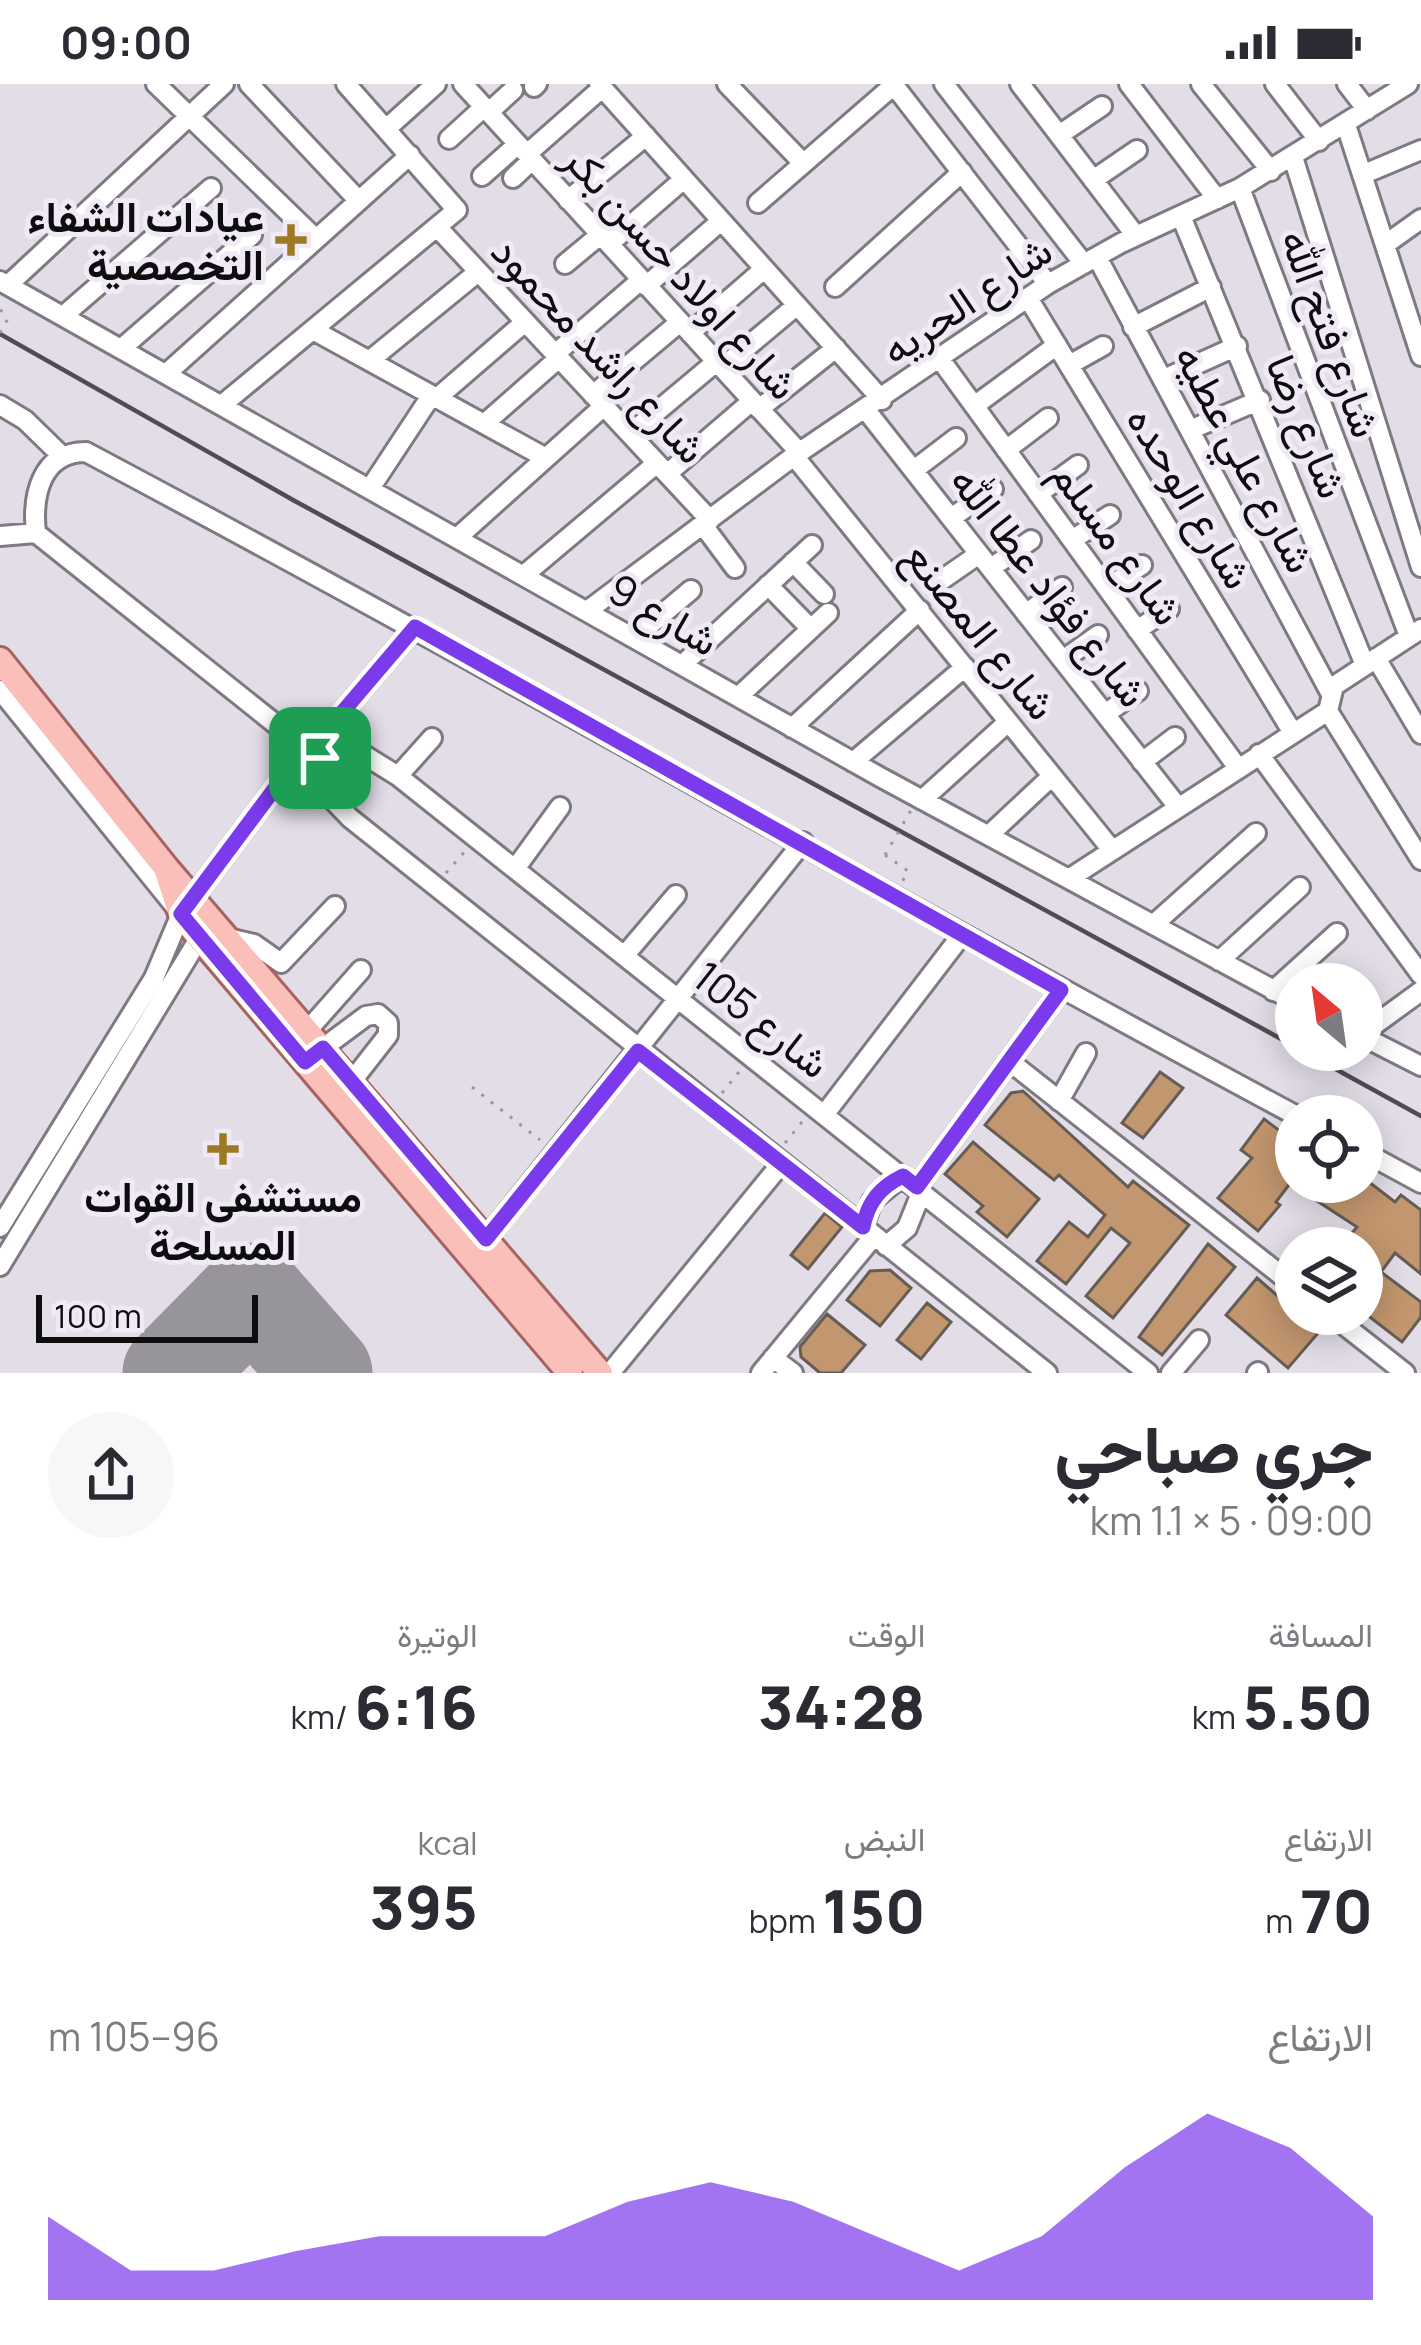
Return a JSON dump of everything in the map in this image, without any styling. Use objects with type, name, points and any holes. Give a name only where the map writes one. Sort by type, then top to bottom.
[{"type":"main road","points":[[0,660],[166,869],[206,928],[312,1047]]},
{"type":"main road","points":[[206,928],[228,938],[570,1373]]},
{"type":"main road","points":[[344,1091],[486,1239],[600,1373]]},
{"type":"street","points":[[156,84],[316,239]]},
{"type":"street","points":[[4,283],[224,84]]},
{"type":"street","points":[[249,84],[359,200]]},
{"type":"street","name":"شارع راشد محمود","points":[[346,84],[455,205],[455,212],[436,227],[662,468],[735,568]]},
{"type":"street","points":[[386,129],[436,84]]},
{"type":"street","name":"شارع اولاد حسن بكر","points":[[463,84],[796,454]]},
{"type":"street","points":[[755,84],[733,91],[803,164]]},
{"type":"street","name":"شارع علي عطيه","points":[[944,84],[1090,260],[1133,327],[1421,860]]},
{"type":"street","points":[[1022,84],[1136,236]]},
{"type":"street","points":[[1129,84],[1217,199]]},
{"type":"street","points":[[1202,84],[1271,171]]},
{"type":"street","points":[[1275,84],[1319,141]]},
{"type":"street","points":[[1347,84],[1367,110]]},
{"type":"street","name":"شارع الحريه","points":[[587,611],[796,454],[1048,284],[1271,171],[1408,84]]},
{"type":"street","points":[[758,203],[894,85],[1048,284]]},
{"type":"street","points":[[482,176],[526,153],[601,86]]},
{"type":"street","name":"شارع فؤاد عطا الله","points":[[601,86],[836,349],[914,470],[1178,807]]},
{"type":"street","points":[[449,139],[513,90]]},
{"type":"street","points":[[1059,135],[1102,106]]},
{"type":"street","points":[[1346,125],[1386,244],[1412,294],[1421,353]]},
{"type":"street","points":[[568,200],[646,136]]},
{"type":"street","points":[[1093,180],[1137,150]]},
{"type":"street","points":[[1364,174],[1421,150]]},
{"type":"street","points":[[513,178],[526,153]]},
{"type":"street","points":[[167,373],[410,154]]},
{"type":"street","points":[[1293,157],[1413,513],[1421,567]]},
{"type":"street","points":[[835,287],[962,172]]},
{"type":"street","points":[[566,264],[684,179]]},
{"type":"street","points":[[63,316],[211,188]]},
{"type":"street","name":"شارع فتح الله","points":[[1240,188],[1415,633]]},
{"type":"street","name":"شارع رضا","points":[[1180,216],[1371,661],[1421,734]]},
{"type":"street","points":[[1386,244],[1421,219]]},
{"type":"street","points":[[484,424],[557,356],[721,221]]},
{"type":"street","points":[[223,404],[436,227]]},
{"type":"street","points":[[122,348],[252,235]]},
{"type":"street","points":[[458,537],[546,458],[599,400],[764,269]]},
{"type":"street","points":[[369,361],[478,272]]},
{"type":"street","name":"شارع 9","points":[[4,283],[371,487],[918,802],[1070,878],[1273,991]]},
{"type":"street","points":[[1133,327],[1211,286]]},
{"type":"street","name":"شارع الوحده","points":[[1028,298],[1293,734]]},
{"type":"street","points":[[630,434],[796,305]]},
{"type":"street","points":[[371,487],[434,397],[525,322]]},
{"type":"street","points":[[313,330],[546,458]]},
{"type":"street","points":[[974,406],[1057,345]]},
{"type":"street","points":[[1070,365],[1103,346]]},
{"type":"street","points":[[1164,379],[1237,346]]},
{"type":"street","points":[[524,575],[662,468],[836,349]]},
{"type":"street","name":"شارع مسلم","points":[[940,359],[1238,768]]},
{"type":"street","points":[[1192,429],[1260,400]]},
{"type":"street","points":[[0,405],[25,420],[63,457]]},
{"type":"street","points":[[1006,450],[1048,418]]},
{"type":"street","points":[[914,470],[956,439]]},
{"type":"street","points":[[0,536],[37,533],[32,502],[38,484],[63,457],[86,452],[415,627],[803,842],[961,936],[1275,1104]]},
{"type":"street","name":"شارع المصنع","points":[[796,454],[1112,850]]},
{"type":"street","points":[[1038,494],[1078,465]]},
{"type":"street","points":[[951,518],[993,489]]},
{"type":"street","points":[[1072,540],[1110,515]]},
{"type":"street","name":"شارع 105","points":[[37,533],[308,751],[338,808],[1047,1373]]},
{"type":"street","points":[[943,579],[1031,540]]},
{"type":"street","points":[[682,665],[812,545]]},
{"type":"street","points":[[738,697],[811,629],[826,603],[794,562]]},
{"type":"street","points":[[1107,588],[1142,565]]},
{"type":"street","points":[[768,585],[811,629]]},
{"type":"street","points":[[1026,614],[1061,587]]},
{"type":"street","points":[[634,638],[691,590]]},
{"type":"street","points":[[1137,630],[1169,609]]},
{"type":"street","points":[[792,728],[920,610]]},
{"type":"street","points":[[0,1227],[154,978],[188,905],[308,751],[415,627]]},
{"type":"street","points":[[1070,878],[1293,734],[1331,701],[1334,686],[1415,633]]},
{"type":"street","points":[[1063,661],[1098,635]]},
{"type":"street","points":[[853,762],[965,667]]},
{"type":"street","points":[[0,690],[149,880],[188,905]]},
{"type":"street","points":[[1105,714],[1138,691]]},
{"type":"street","points":[[918,802],[1009,722]]},
{"type":"street","points":[[1142,762],[1175,737]]},
{"type":"street","points":[[398,776],[432,738]]},
{"type":"street","name":"شارع 105","points":[[308,751],[356,750],[398,776],[1148,1373]]},
{"type":"street","points":[[1259,754],[1421,975]]},
{"type":"street","points":[[989,835],[1052,776]]},
{"type":"street","points":[[515,869],[560,807]]},
{"type":"street","points":[[1154,924],[1256,833]]},
{"type":"street","points":[[486,1239],[803,842]]},
{"type":"street","points":[[1219,962],[1300,887]]},
{"type":"street","points":[[624,956],[676,895]]},
{"type":"street","points":[[228,938],[254,944],[281,963],[335,906]]},
{"type":"street","points":[[0,1266],[206,928]]},
{"type":"street","points":[[1273,991],[1337,933]]},
{"type":"street","points":[[819,1111],[961,936]]},
{"type":"street","points":[[312,1047],[362,970]]},
{"type":"street","points":[[793,1373],[767,1365],[874,1236],[907,1228],[914,1185],[1061,990]]},
{"type":"street","points":[[1383,1020],[1421,992]]},
{"type":"street","points":[[312,1047],[372,1014],[388,1024],[388,1035],[344,1091]]},
{"type":"street","points":[[1383,1046],[1421,1066]]},
{"type":"street","points":[[1059,1101],[1086,1053]]},
{"type":"street","points":[[1009,1061],[1275,1271]]},
{"type":"street","points":[[610,1373],[777,1161]]},
{"type":"street","points":[[1383,1162],[1421,1183]]},
{"type":"street","points":[[874,1236],[872,1201],[914,1185]]},
{"type":"street","points":[[1357,1335],[1405,1373]]},
{"type":"street","points":[[1171,1373],[1199,1340]]},
{"type":"path","points":[[0,310],[10,315],[0,333]]},
{"type":"path","points":[[908,871],[885,855],[918,802]]},
{"type":"path","points":[[435,886],[476,838]]},
{"type":"path","points":[[710,1108],[752,1057]]},
{"type":"path","points":[[472,1087],[556,1152]]},
{"type":"path","points":[[777,1161],[819,1111]]},
{"type":"building","points":[[1160,1072],[1183,1088],[1143,1138],[1122,1123]]},
{"type":"building","points":[[1023,1091],[1128,1187],[1133,1181],[1189,1225],[1113,1318],[1086,1296],[1130,1243],[1111,1228],[1066,1284],[1037,1261],[1069,1222],[1088,1237],[1105,1215],[1059,1175],[1054,1180],[985,1125],[1011,1093]]},
{"type":"building","points":[[1264,1119],[1275,1127],[1275,1203],[1280,1205],[1258,1231],[1218,1198],[1252,1158],[1241,1150]]},
{"type":"building","points":[[973,1142],[1039,1199],[1007,1237],[977,1212],[983,1206],[945,1174]]},
{"type":"building","points":[[1383,1193],[1395,1202],[1401,1195],[1421,1210],[1421,1274],[1395,1253],[1383,1269],[1383,1227],[1357,1227],[1320,1203],[1383,1203]]},
{"type":"building","points":[[825,1213],[842,1227],[808,1269],[791,1255]]},
{"type":"building","points":[[1208,1244],[1235,1267],[1162,1355],[1139,1337]]},
{"type":"building","points":[[890,1270],[911,1288],[880,1326],[847,1300],[870,1271]]},
{"type":"building","points":[[1383,1274],[1421,1302],[1421,1317],[1402,1342],[1383,1327]]},
{"type":"building","points":[[1257,1278],[1275,1294],[1275,1335],[1316,1335],[1288,1368],[1226,1315]]},
{"type":"building","points":[[927,1303],[951,1322],[921,1359],[897,1340]]},
{"type":"building","points":[[827,1314],[865,1345],[841,1373],[820,1373],[801,1357],[800,1347]]},
{"type":"runway","points":[[172,1373],[252,1292],[323,1373]]},
{"type":"railway","points":[[0,334],[293,500],[1275,1036]]},
{"type":"railway","points":[[1339,1071],[1421,1116]]},
{"type":"place","name":"عيادات الشفاء التخصصية","points":[[291,240]]},
{"type":"place","name":"مستشفى القوات المسلحة","points":[[223,1149]]},
{"type":"route","points":[[415,627],[1061,990],[917,1187],[903,1176],[891,1182],[872,1201],[863,1227],[638,1051],[486,1239],[323,1048],[305,1062],[181,914],[296,760],[307,766],[320,758],[317,742],[415,627]]}]
